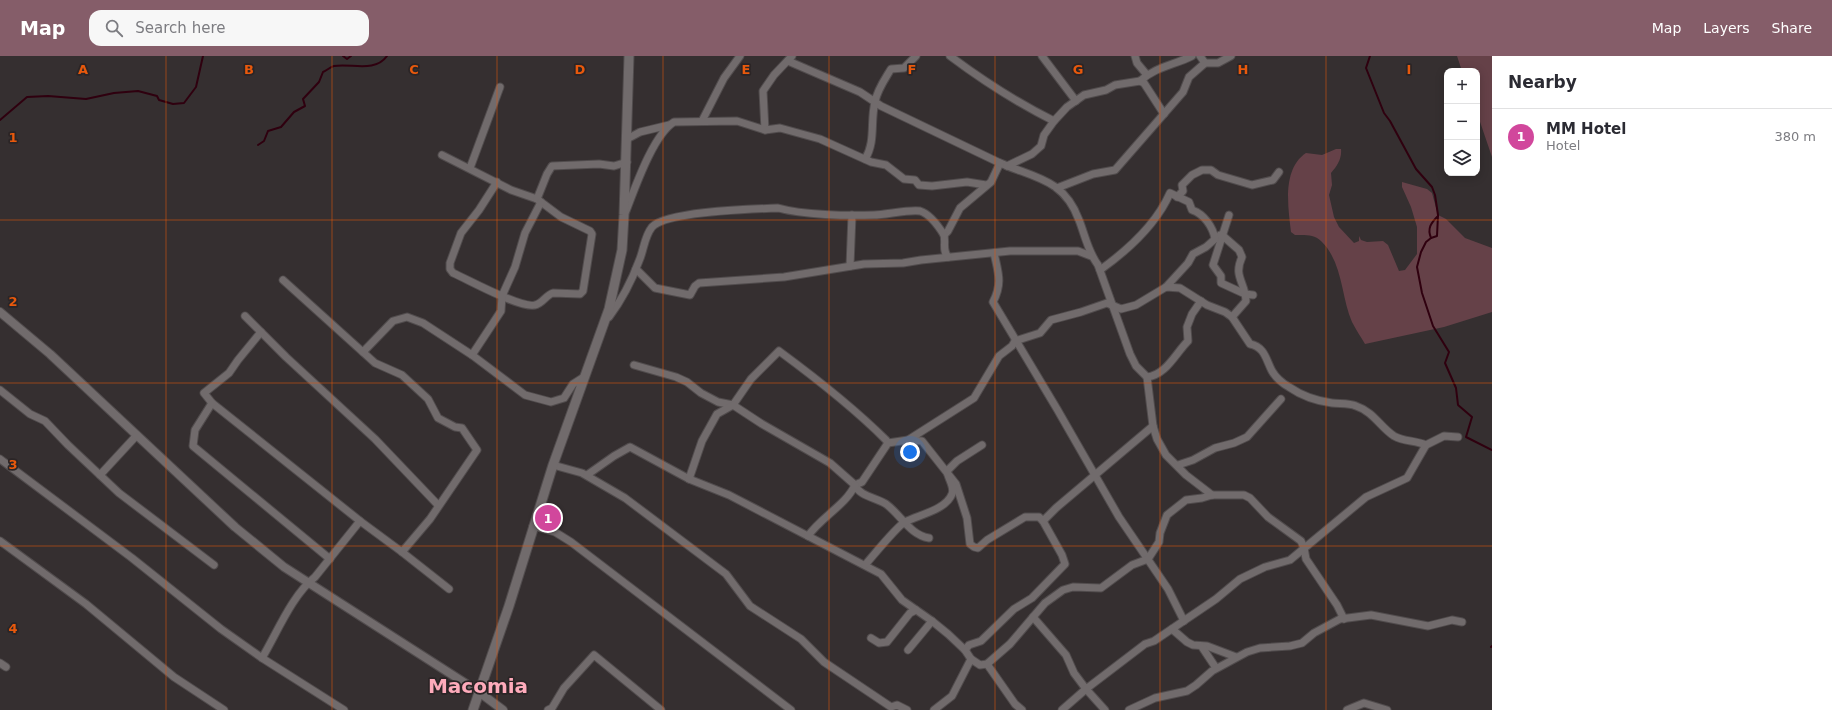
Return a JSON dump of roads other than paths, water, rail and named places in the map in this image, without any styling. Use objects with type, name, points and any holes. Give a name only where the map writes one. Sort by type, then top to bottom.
[{"type":"main road","points":[[473,710],[509,606],[553,465],[609,309],[622,250],[627,162],[629,56]]},
{"type":"street","points":[[702,122],[724,78],[740,56]]},
{"type":"street","points":[[865,159],[869,153],[872,138],[875,102],[891,69],[904,68],[916,56]]},
{"type":"street","points":[[950,56],[976,75],[1054,121]]},
{"type":"street","points":[[1042,56],[1076,101]]},
{"type":"street","points":[[1135,56],[1137,63],[1147,75]]},
{"type":"street","points":[[1007,166],[1032,154],[1041,146],[1044,135],[1054,121],[1067,107],[1084,95],[1106,90],[1116,85],[1140,81],[1155,70],[1181,62],[1192,56]]},
{"type":"street","points":[[1200,56],[1205,63]]},
{"type":"street","points":[[1057,188],[1093,174],[1115,170],[1183,92],[1188,77],[1205,63],[1218,63],[1231,56]]},
{"type":"street","points":[[765,130],[763,91],[774,75],[790,58],[860,92],[875,102],[1000,163],[1024,174],[1039,177],[1057,188],[1072,202],[1091,256],[1100,270],[1130,354],[1136,366],[1147,377],[1156,439],[1166,455],[1178,465],[1186,475],[1212,495]]},
{"type":"street","points":[[1140,81],[1144,83],[1164,114]]},
{"type":"street","points":[[470,168],[500,86]]},
{"type":"street","points":[[627,139],[640,132],[669,125],[674,122],[737,121],[765,130],[780,128],[820,139],[865,159],[886,165],[904,178],[915,180],[919,185],[932,186],[967,182],[986,185]]},
{"type":"street","points":[[627,125],[640,132]]},
{"type":"street","points":[[624,215],[644,166],[656,144],[669,125]]},
{"type":"street","points":[[442,155],[470,168],[497,182],[511,190],[539,200],[561,217],[592,233],[583,291],[580,294],[553,293],[538,305],[531,306],[502,296],[454,273],[450,269],[450,263],[461,233],[479,210],[497,182]]},
{"type":"street","points":[[472,355],[501,311],[502,296],[515,267],[524,233],[539,200],[547,174],[552,166],[599,164],[614,166],[627,162]]},
{"type":"street","points":[[944,235],[948,231],[960,208],[991,182],[1000,163]]},
{"type":"street","points":[[1177,197],[1183,191],[1182,185],[1202,170],[1211,170],[1218,175],[1252,185],[1273,180],[1279,172]]},
{"type":"street","points":[[908,440],[974,398],[999,356],[1012,346],[1015,341],[1040,333],[1051,320],[1107,303],[1121,309],[1136,305],[1166,287],[1188,263],[1193,254],[1215,240],[1214,234],[1202,215],[1192,210],[1190,202],[1170,193],[1163,209],[1154,222],[1123,252],[1100,270]]},
{"type":"street","points":[[603,326],[636,269],[645,239],[653,226],[687,214],[778,208],[790,211],[852,215],[874,215],[920,211],[928,216],[944,235],[945,254],[948,257]]},
{"type":"street","points":[[850,266],[852,215]]},
{"type":"street","points":[[1229,215],[1213,265],[1221,276],[1222,283],[1249,294]]},
{"type":"street","points":[[1214,234],[1223,236],[1239,250],[1242,257],[1238,266],[1239,277],[1249,294]]},
{"type":"street","points":[[636,269],[655,288],[690,295],[695,286],[699,283],[784,277],[864,264],[903,263],[1010,251],[1078,251],[1091,256]]},
{"type":"street","points":[[994,253],[1000,280],[997,294],[993,302],[1119,517],[1168,589],[1184,621]]},
{"type":"street","points":[[283,280],[375,363],[402,375],[428,399],[438,418],[455,428],[462,428],[477,450],[438,505],[430,519],[402,552]]},
{"type":"street","points":[[1166,287],[1180,288],[1232,317],[1250,344],[1256,345],[1266,356],[1271,370],[1279,380],[1297,392],[1317,400],[1355,405],[1372,414],[1392,435],[1402,440],[1418,441],[1426,445]]},
{"type":"street","points":[[1232,317],[1249,294]]},
{"type":"street","points":[[1147,377],[1158,374],[1166,367],[1188,341],[1187,327],[1192,314],[1201,300]]},
{"type":"street","points":[[0,312],[50,354],[180,477],[251,541],[284,567],[479,692],[503,710]]},
{"type":"street","points":[[245,316],[286,357],[375,439],[438,505]]},
{"type":"street","points":[[363,352],[394,321],[407,317],[423,323],[472,355],[525,395],[551,402],[564,398],[573,384],[584,377]]},
{"type":"street","points":[[261,332],[229,373],[204,393],[212,403],[449,590]]},
{"type":"street","points":[[689,478],[702,441],[717,414],[733,405],[751,379],[779,351],[816,378],[858,413],[888,443]]},
{"type":"street","points":[[634,364],[676,377],[687,382],[701,393],[718,402],[733,405],[762,424],[830,463],[855,485],[860,492],[886,504],[913,532],[929,538]]},
{"type":"street","points":[[0,390],[30,414],[46,421],[100,475],[146,514],[214,565]]},
{"type":"street","points":[[1178,465],[1193,460],[1215,448],[1234,443],[1247,437],[1281,399]]},
{"type":"street","points":[[212,403],[195,430],[193,446],[330,559]]},
{"type":"street","points":[[1043,521],[1078,488],[1095,477],[1154,426]]},
{"type":"street","points":[[100,475],[137,435]]},
{"type":"street","points":[[1062,710],[1086,689],[1145,644],[1154,641],[1184,621],[1216,599],[1240,579],[1265,567],[1290,560],[1366,497],[1407,478],[1426,445],[1444,436],[1458,437]]},
{"type":"street","points":[[808,536],[815,525],[850,496],[855,485],[862,482],[888,443],[908,440],[922,441],[956,484],[967,518],[970,544],[974,547],[978,548],[982,546],[987,540],[1025,517],[1039,517],[1043,521],[1062,555],[1065,564],[1032,598],[1014,609],[981,641],[969,645],[965,650]]},
{"type":"street","points":[[947,471],[957,461],[982,445]]},
{"type":"street","points":[[587,475],[630,447],[689,478],[729,495],[881,574],[902,600],[932,621],[965,650],[971,660],[980,665],[987,664],[1010,644],[1045,603],[1063,590],[1073,587],[1101,588],[1132,565],[1148,559],[1159,542],[1160,533],[1167,515],[1186,500],[1212,495],[1244,495],[1250,498],[1278,526],[1287,530],[1301,541],[1306,560],[1337,605],[1344,618]]},
{"type":"street","points":[[0,459],[132,558],[221,629],[262,658],[344,710]]},
{"type":"street","points":[[553,465],[582,472],[625,498],[726,574],[750,606],[801,639],[824,662],[891,707],[897,705],[907,710]]},
{"type":"street","points":[[865,565],[904,522],[932,512],[950,499],[953,494],[953,487],[948,479],[947,471]]},
{"type":"street","points":[[262,658],[292,605],[308,583],[315,577],[360,521]]},
{"type":"street","points":[[533,526],[555,532],[571,542],[792,710]]},
{"type":"street","points":[[0,542],[86,604],[174,677],[224,710]]},
{"type":"street","points":[[871,638],[879,643],[887,642],[910,613],[916,610]]},
{"type":"street","points":[[1129,710],[1155,698],[1187,691],[1216,668],[1236,657],[1260,648],[1290,646],[1302,643],[1314,633],[1340,619],[1371,615],[1428,626],[1452,620],[1462,622]]},
{"type":"street","points":[[1033,617],[1066,656],[1074,673],[1105,710]]},
{"type":"street","points":[[908,650],[932,621]]},
{"type":"street","points":[[1172,629],[1187,642],[1202,647],[1207,646],[1236,657]]},
{"type":"street","points":[[1202,647],[1216,668]]},
{"type":"street","points":[[548,710],[552,708],[564,688],[594,655],[661,710]]},
{"type":"street","points":[[934,710],[952,696],[971,660]]},
{"type":"street","points":[[987,664],[1015,704],[1022,710]]},
{"type":"street","points":[[1348,710],[1364,703],[1387,710]]},
{"type":"waterway","points":[[0,120],[27,97],[48,96],[86,99],[114,93],[138,91],[157,96],[159,100],[173,104],[184,103],[196,87],[203,56]]},
{"type":"waterway","points":[[343,56],[347,59],[351,56]]},
{"type":"waterway","points":[[258,145],[264,141],[268,131],[281,127],[294,112],[305,106],[303,99],[319,82],[323,72],[331,67],[341,65],[369,66],[382,61],[387,56]]},
{"type":"waterway","points":[[1370,56],[1366,68],[1384,113],[1390,121],[1416,169],[1432,187],[1435,195],[1438,215],[1437,236],[1426,242],[1421,252],[1417,267],[1422,293],[1433,326],[1449,352],[1445,363],[1456,388],[1458,405],[1472,417],[1466,437],[1492,450]]},
{"type":"waterway","points":[[1431,238],[1429,231],[1430,226],[1438,216]]},
{"type":"place","name":"MM Hotel","points":[[548,518]]},
{"type":"district","name":"Macomia","points":[[478,686]]}]
